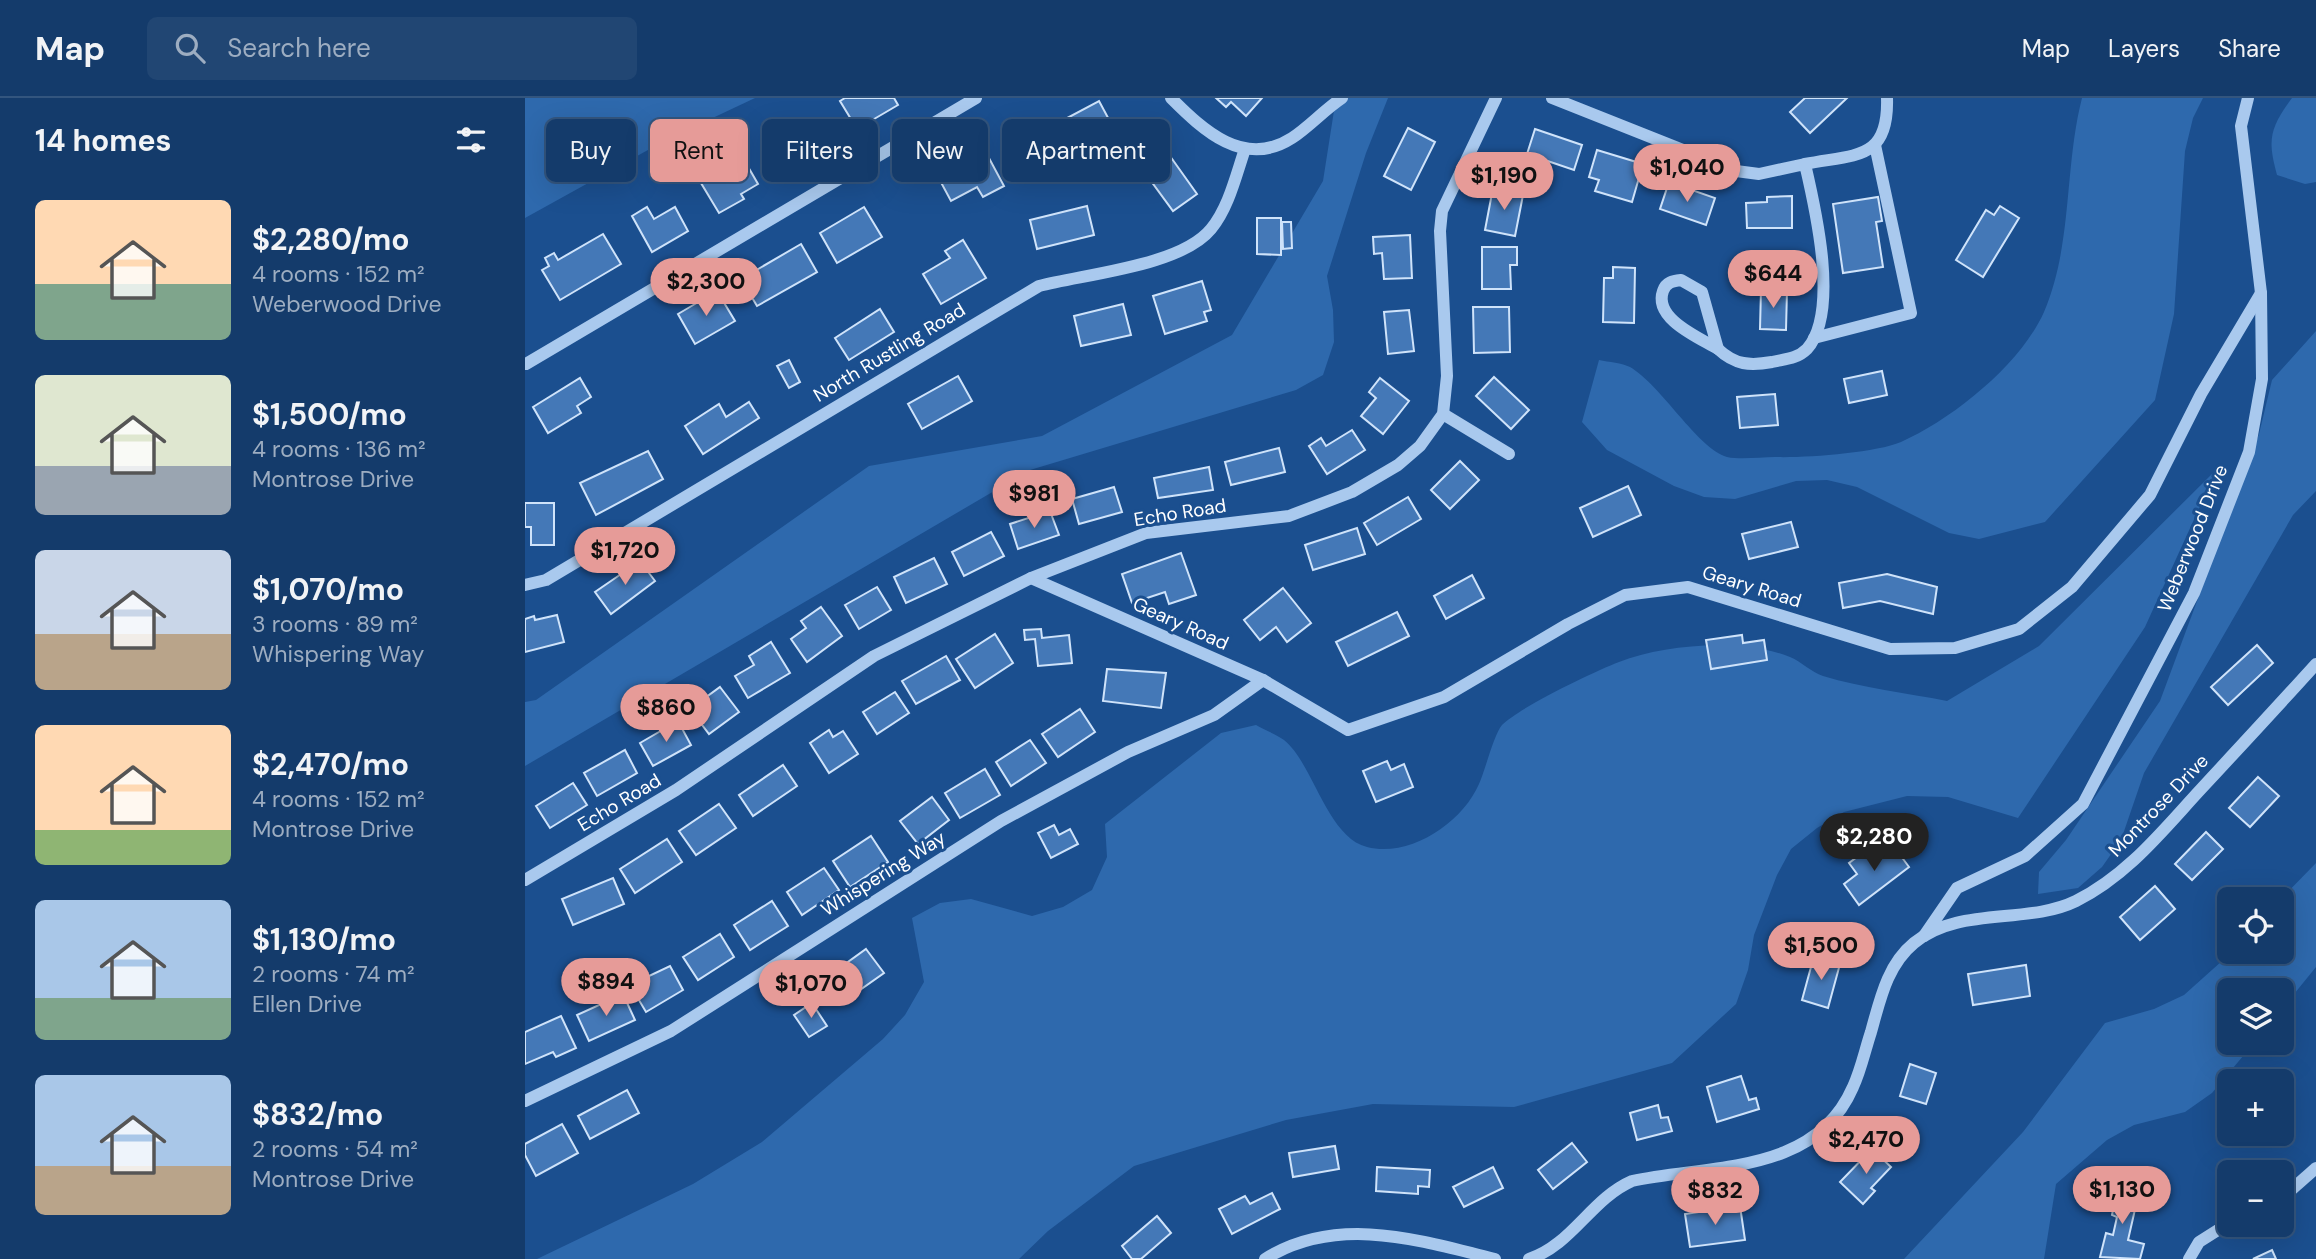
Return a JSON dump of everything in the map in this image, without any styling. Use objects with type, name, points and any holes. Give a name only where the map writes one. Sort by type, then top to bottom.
[{"type":"street","points":[[526,364],[976,98]]},
{"type":"street","points":[[1171,98],[1203,131],[1245,149],[1270,148],[1292,138],[1342,98]]},
{"type":"street","name":"Echo Road","points":[[525,880],[676,790],[874,656],[1031,578],[1146,533],[1289,516],[1352,492],[1398,466],[1420,446],[1443,414],[1447,376],[1440,231],[1443,211],[1496,98]]},
{"type":"street","points":[[1552,98],[1736,171],[1759,174],[1864,152],[1885,134],[1888,121],[1887,98]]},
{"type":"street","name":"Weberwood Drive","points":[[1923,937],[1957,888],[2025,856],[2083,804],[2195,593],[2249,452],[2262,379],[2261,293],[2241,126],[2248,98]]},
{"type":"street","points":[[1814,338],[1911,313],[1875,145]]},
{"type":"street","name":"North Rustling Road","points":[[525,586],[546,580],[1039,286],[1136,265],[1201,240],[1225,207],[1245,149]]},
{"type":"street","points":[[1718,349],[1702,292],[1691,283],[1671,281],[1664,288],[1661,301],[1666,313],[1681,327],[1740,364],[1768,363],[1797,357],[1814,338],[1820,318],[1821,256],[1817,215],[1805,164]]},
{"type":"street","name":"Geary Road","points":[[1031,578],[1262,680],[1348,730],[1444,696],[1568,624],[1625,595],[1688,587],[1890,649],[1955,648],[2019,629],[2072,587],[2150,495],[2201,394],[2261,293]]},
{"type":"street","points":[[1443,414],[1509,454]]},
{"type":"street","name":"Montrose Drive","points":[[1529,1259],[1557,1245],[1619,1187],[1632,1181],[1785,1155],[1826,1128],[1853,1088],[1882,993],[1893,968],[1913,943],[1965,922],[2059,908],[2108,882],[2142,854],[2316,664]]},
{"type":"street","name":"Whispering Way","points":[[525,1101],[671,1031],[1001,821],[1128,751],[1214,716],[1262,680]]},
{"type":"street","points":[[2294,1187],[2316,1168]]},
{"type":"street","points":[[2189,1259],[2199,1242],[2217,1231]]},
{"type":"street","points":[[1265,1259],[1312,1239],[1369,1232],[1495,1259]]},
{"type":"shaded area","points":[[525,98],[755,98],[710,119],[650,119],[650,149],[636,157],[636,119],[546,119],[546,182],[590,182],[525,218]]},
{"type":"shaded area","points":[[1336,98],[1388,98],[1366,153],[1327,276],[1333,310],[1334,342],[1323,375],[1296,390],[1030,470],[525,766],[525,702],[536,700],[869,466],[1042,436],[1232,335],[1323,181]]},
{"type":"shaded area","points":[[2082,98],[2203,98],[2193,118],[2185,151],[2174,314],[2155,400],[2045,522],[1979,539],[1949,533],[1857,487],[1827,480],[1796,481],[1735,499],[1704,497],[1674,486],[1607,450],[1582,422],[1599,360],[1630,367],[1642,376],[1704,442],[1727,457],[1804,457],[1875,449],[1901,442],[1942,419],[2002,370],[2033,332],[2044,312],[2060,260],[2076,125]]},
{"type":"shaded area","points":[[2292,98],[2316,98],[2316,182],[2305,184],[2277,175],[2272,152],[2273,134],[2279,118]]},
{"type":"shaded area","points":[[2316,331],[2316,491],[2293,515],[2144,773],[2121,840],[2102,867],[2078,888],[2038,894],[2039,872],[2066,840],[2160,701],[2259,434],[2272,380]]},
{"type":"shaded area","points":[[2217,469],[2145,627],[2018,818],[1948,797],[1907,796],[1844,812],[1817,828],[1791,849],[1777,875],[1754,935],[1748,970],[1736,1004],[1672,1063],[1514,1107],[1373,1104],[1286,1120],[1134,1166],[1048,1231],[1019,1259],[537,1259],[693,1184],[762,1142],[883,1039],[905,1015],[924,982],[912,918],[940,903],[971,899],[1032,916],[1063,907],[1092,890],[1107,857],[1105,824],[1221,733],[1256,725],[1281,738],[1304,765],[1331,815],[1353,840],[1367,847],[1400,847],[1433,834],[1460,812],[1479,784],[1502,725],[1540,700],[1575,682],[1638,656],[1681,647],[1750,647],[1790,657],[1819,674],[1838,680],[1947,701],[2039,646]]},
{"type":"shaded area","points":[[2316,863],[2316,967],[2294,994],[2294,978],[2217,978],[2217,1055],[2244,1055],[2232,1069],[2217,1069],[2217,1087],[2185,1112],[2134,1125],[2107,1140],[2056,1184],[2044,1259],[1904,1259],[2023,1132],[2105,1023],[2154,1009],[2184,995],[2219,964],[2294,964],[2293,887]]},
{"type":"building","points":[[845,98],[894,98],[898,105],[874,119],[851,119],[840,101]]},
{"type":"building","points":[[1216,98],[1262,98],[1246,116],[1231,102],[1226,107]]},
{"type":"building","points":[[1805,98],[1847,98],[1810,133],[1790,112]]},
{"type":"building","points":[[1099,101],[1109,119],[1065,119]]},
{"type":"building","points":[[1408,128],[1435,142],[1411,190],[1384,176]]},
{"type":"building","points":[[1535,129],[1582,145],[1574,170],[1527,154]]},
{"type":"building","points":[[1597,150],[1643,164],[1632,202],[1595,191],[1599,180],[1589,177]]},
{"type":"building","points":[[988,156],[1004,186],[983,197],[977,187],[951,201],[941,182],[988,182]]},
{"type":"building","points":[[1170,156],[1197,194],[1173,211],[1152,182],[1170,182]]},
{"type":"building","points":[[748,167],[758,184],[741,194],[744,199],[719,213],[701,183],[748,182]]},
{"type":"building","points":[[1669,182],[1715,198],[1706,225],[1660,209]]},
{"type":"building","points":[[1493,188],[1523,195],[1515,236],[1485,230]]},
{"type":"building","points":[[1792,196],[1792,228],[1747,228],[1746,203],[1767,202],[1767,197]]},
{"type":"building","points":[[1878,197],[1882,221],[1876,222],[1883,267],[1843,273],[1833,204]]},
{"type":"building","points":[[1087,206],[1094,235],[1037,249],[1030,220]]},
{"type":"building","points":[[2000,206],[2019,218],[1983,277],[1956,260],[1986,210],[1994,215]]},
{"type":"building","points":[[647,207],[654,219],[675,207],[688,231],[652,252],[632,216]]},
{"type":"building","points":[[864,207],[882,237],[837,263],[820,233]]},
{"type":"building","points":[[1257,218],[1281,218],[1281,255],[1257,254]]},
{"type":"building","points":[[1282,222],[1291,222],[1292,248],[1283,249]]},
{"type":"building","points":[[603,234],[621,264],[560,300],[542,270],[549,266],[545,258],[554,253],[558,260]]},
{"type":"building","points":[[1410,235],[1412,278],[1384,279],[1382,253],[1374,254],[1373,237]]},
{"type":"building","points":[[963,240],[986,278],[941,304],[923,274],[950,258],[945,251]]},
{"type":"building","points":[[801,244],[817,272],[757,306],[741,279]]},
{"type":"building","points":[[1482,247],[1517,247],[1517,265],[1510,265],[1511,289],[1482,289]]},
{"type":"building","points":[[1613,267],[1635,268],[1634,323],[1603,322],[1604,278],[1613,278]]},
{"type":"building","points":[[1202,281],[1211,310],[1204,312],[1207,321],[1165,334],[1153,296]]},
{"type":"building","points":[[1761,289],[1787,290],[1786,330],[1760,329]]},
{"type":"building","points":[[717,291],[735,321],[695,344],[678,314]]},
{"type":"building","points":[[1123,304],[1131,335],[1081,346],[1074,316]]},
{"type":"building","points":[[1473,307],[1509,307],[1510,352],[1474,353]]},
{"type":"building","points":[[880,309],[894,332],[849,360],[835,338]]},
{"type":"building","points":[[1409,310],[1414,351],[1388,354],[1384,312]]},
{"type":"building","points":[[789,360],[800,382],[789,388],[777,366]]},
{"type":"building","points":[[1882,371],[1887,395],[1849,403],[1844,379]]},
{"type":"building","points":[[958,376],[972,401],[922,429],[908,404]]},
{"type":"building","points":[[1494,377],[1529,410],[1511,429],[1476,396]]},
{"type":"building","points":[[580,378],[591,397],[577,406],[581,413],[548,433],[533,407]]},
{"type":"building","points":[[1380,378],[1409,401],[1383,434],[1361,416],[1376,398],[1369,392]]},
{"type":"building","points":[[1775,394],[1778,425],[1740,428],[1737,397]]},
{"type":"building","points":[[749,402],[759,418],[703,454],[685,426],[719,404],[726,417]]},
{"type":"building","points":[[1352,430],[1365,450],[1327,474],[1309,446],[1321,438],[1326,446]]},
{"type":"building","points":[[1279,448],[1285,472],[1231,485],[1225,462]]},
{"type":"building","points":[[648,451],[663,479],[596,515],[580,483]]},
{"type":"building","points":[[1460,461],[1479,480],[1450,509],[1431,490]]},
{"type":"building","points":[[1209,467],[1213,490],[1158,498],[1154,478]]},
{"type":"building","points":[[1628,486],[1641,515],[1593,537],[1580,508]]},
{"type":"building","points":[[1114,487],[1122,512],[1079,524],[1072,499]]},
{"type":"building","points":[[1408,497],[1421,519],[1377,545],[1364,523]]},
{"type":"building","points":[[525,503],[554,503],[554,545],[531,545],[531,527],[525,527]]},
{"type":"building","points":[[1050,511],[1059,535],[1018,549],[1010,524]]},
{"type":"building","points":[[1791,522],[1798,547],[1749,559],[1742,534]]},
{"type":"building","points":[[1357,528],[1365,554],[1313,570],[1305,545]]},
{"type":"building","points":[[991,532],[1004,556],[964,576],[952,552]]},
{"type":"building","points":[[1181,553],[1196,595],[1169,604],[1165,592],[1132,603],[1122,574]]},
{"type":"building","points":[[934,558],[947,584],[906,603],[894,577]]},
{"type":"building","points":[[640,561],[655,581],[611,614],[595,592]]},
{"type":"building","points":[[1887,574],[1937,587],[1933,614],[1880,601],[1843,608],[1839,583]]},
{"type":"building","points":[[1472,575],[1484,598],[1446,619],[1434,596]]},
{"type":"building","points":[[877,587],[891,610],[859,629],[845,605]]},
{"type":"building","points":[[1283,588],[1311,623],[1287,642],[1276,627],[1260,640],[1244,620]]},
{"type":"building","points":[[821,607],[842,636],[807,662],[791,639],[806,628],[801,621]]},
{"type":"building","points":[[1397,612],[1409,636],[1348,666],[1336,642]]},
{"type":"building","points":[[557,615],[564,642],[525,652],[525,619],[534,616],[535,620]]},
{"type":"building","points":[[1041,629],[1042,638],[1069,635],[1072,663],[1038,666],[1035,639],[1025,640],[1024,630]]},
{"type":"building","points":[[995,634],[1013,663],[975,688],[956,659]]},
{"type":"building","points":[[1742,635],[1743,643],[1764,640],[1767,660],[1711,669],[1706,640]]},
{"type":"building","points":[[771,642],[790,673],[748,698],[735,676],[754,665],[749,656]]},
{"type":"building","points":[[2257,645],[2273,663],[2228,705],[2211,687]]},
{"type":"building","points":[[946,656],[960,680],[916,704],[902,681]]},
{"type":"building","points":[[1107,669],[1166,673],[1161,708],[1103,701]]},
{"type":"building","points":[[720,687],[739,712],[709,734],[690,709]]},
{"type":"building","points":[[895,692],[909,713],[877,734],[863,712]]},
{"type":"building","points":[[1080,709],[1095,732],[1058,757],[1042,734]]},
{"type":"building","points":[[678,721],[691,745],[653,766],[640,743]]},
{"type":"building","points":[[829,730],[833,737],[843,731],[858,754],[829,773],[810,743]]},
{"type":"building","points":[[1030,740],[1046,763],[1011,786],[996,762]]},
{"type":"building","points":[[625,750],[637,773],[597,796],[584,773]]},
{"type":"building","points":[[1387,761],[1391,770],[1404,764],[1413,787],[1376,802],[1363,771]]},
{"type":"building","points":[[783,765],[797,786],[753,816],[739,795]]},
{"type":"building","points":[[985,769],[1000,795],[960,818],[945,793]]},
{"type":"building","points":[[2258,777],[2279,796],[2250,827],[2229,808]]},
{"type":"building","points":[[573,783],[587,805],[550,828],[536,806]]},
{"type":"building","points":[[932,797],[949,820],[918,844],[900,821]]},
{"type":"building","points":[[719,804],[736,828],[696,855],[679,831]]},
{"type":"building","points":[[1054,825],[1059,835],[1070,829],[1078,844],[1051,858],[1038,833]]},
{"type":"building","points":[[2206,832],[2223,849],[2192,880],[2175,864]]},
{"type":"building","points":[[871,836],[888,862],[850,887],[833,861]]},
{"type":"building","points":[[667,839],[682,862],[635,893],[620,869]]},
{"type":"building","points":[[1892,844],[1909,867],[1859,905],[1844,884],[1857,874],[1849,863],[1868,849],[1874,857]]},
{"type":"building","points":[[824,868],[839,890],[802,915],[787,892]]},
{"type":"building","points":[[613,878],[624,904],[573,925],[562,899]]},
{"type":"building","points":[[2155,886],[2175,909],[2140,940],[2120,917]]},
{"type":"building","points":[[772,901],[788,926],[750,950],[734,925]]},
{"type":"building","points":[[720,934],[734,957],[698,980],[683,957]]},
{"type":"building","points":[[866,949],[884,973],[840,1004],[823,980]]},
{"type":"building","points":[[1814,956],[1840,964],[1828,1008],[1802,1000]]},
{"type":"building","points":[[2026,965],[2030,996],[1973,1005],[1968,974]]},
{"type":"building","points":[[670,966],[683,990],[646,1012],[630,985]]},
{"type":"building","points":[[623,994],[635,1020],[589,1041],[577,1015]]},
{"type":"building","points":[[812,1003],[827,1026],[809,1037],[794,1015]]},
{"type":"building","points":[[561,1016],[576,1048],[556,1057],[553,1052],[525,1064],[525,1032]]},
{"type":"building","points":[[1910,1064],[1936,1073],[1926,1104],[1900,1096]]},
{"type":"building","points":[[1741,1076],[1749,1100],[1756,1098],[1759,1109],[1717,1122],[1707,1087]]},
{"type":"building","points":[[627,1090],[639,1113],[590,1139],[578,1116]]},
{"type":"building","points":[[1658,1105],[1661,1118],[1668,1117],[1672,1131],[1637,1140],[1630,1113]]},
{"type":"building","points":[[562,1124],[578,1153],[536,1176],[525,1155],[525,1144]]},
{"type":"building","points":[[1572,1143],[1587,1162],[1553,1189],[1538,1170]]},
{"type":"building","points":[[1335,1146],[1339,1169],[1293,1177],[1289,1153]]},
{"type":"building","points":[[1872,1149],[1891,1167],[1871,1188],[1875,1191],[1863,1204],[1840,1182]]},
{"type":"building","points":[[1377,1167],[1430,1170],[1429,1187],[1418,1186],[1418,1194],[1376,1191]]},
{"type":"building","points":[[1493,1167],[1503,1188],[1464,1207],[1453,1187]]},
{"type":"building","points":[[2110,1185],[2139,1192],[2128,1240],[2144,1244],[2140,1259],[2100,1257],[2106,1233],[2113,1235],[2117,1217],[2112,1215],[2115,1199],[2107,1197]]},
{"type":"building","points":[[1272,1193],[1280,1209],[1232,1234],[1219,1209],[1245,1196],[1250,1204]]},
{"type":"building","points":[[1740,1206],[1745,1240],[1690,1247],[1685,1214]]},
{"type":"building","points":[[1157,1216],[1171,1233],[1141,1259],[1132,1259],[1122,1246]]},
{"type":"building","points":[[2272,1250],[2276,1259],[2253,1259]]}]
